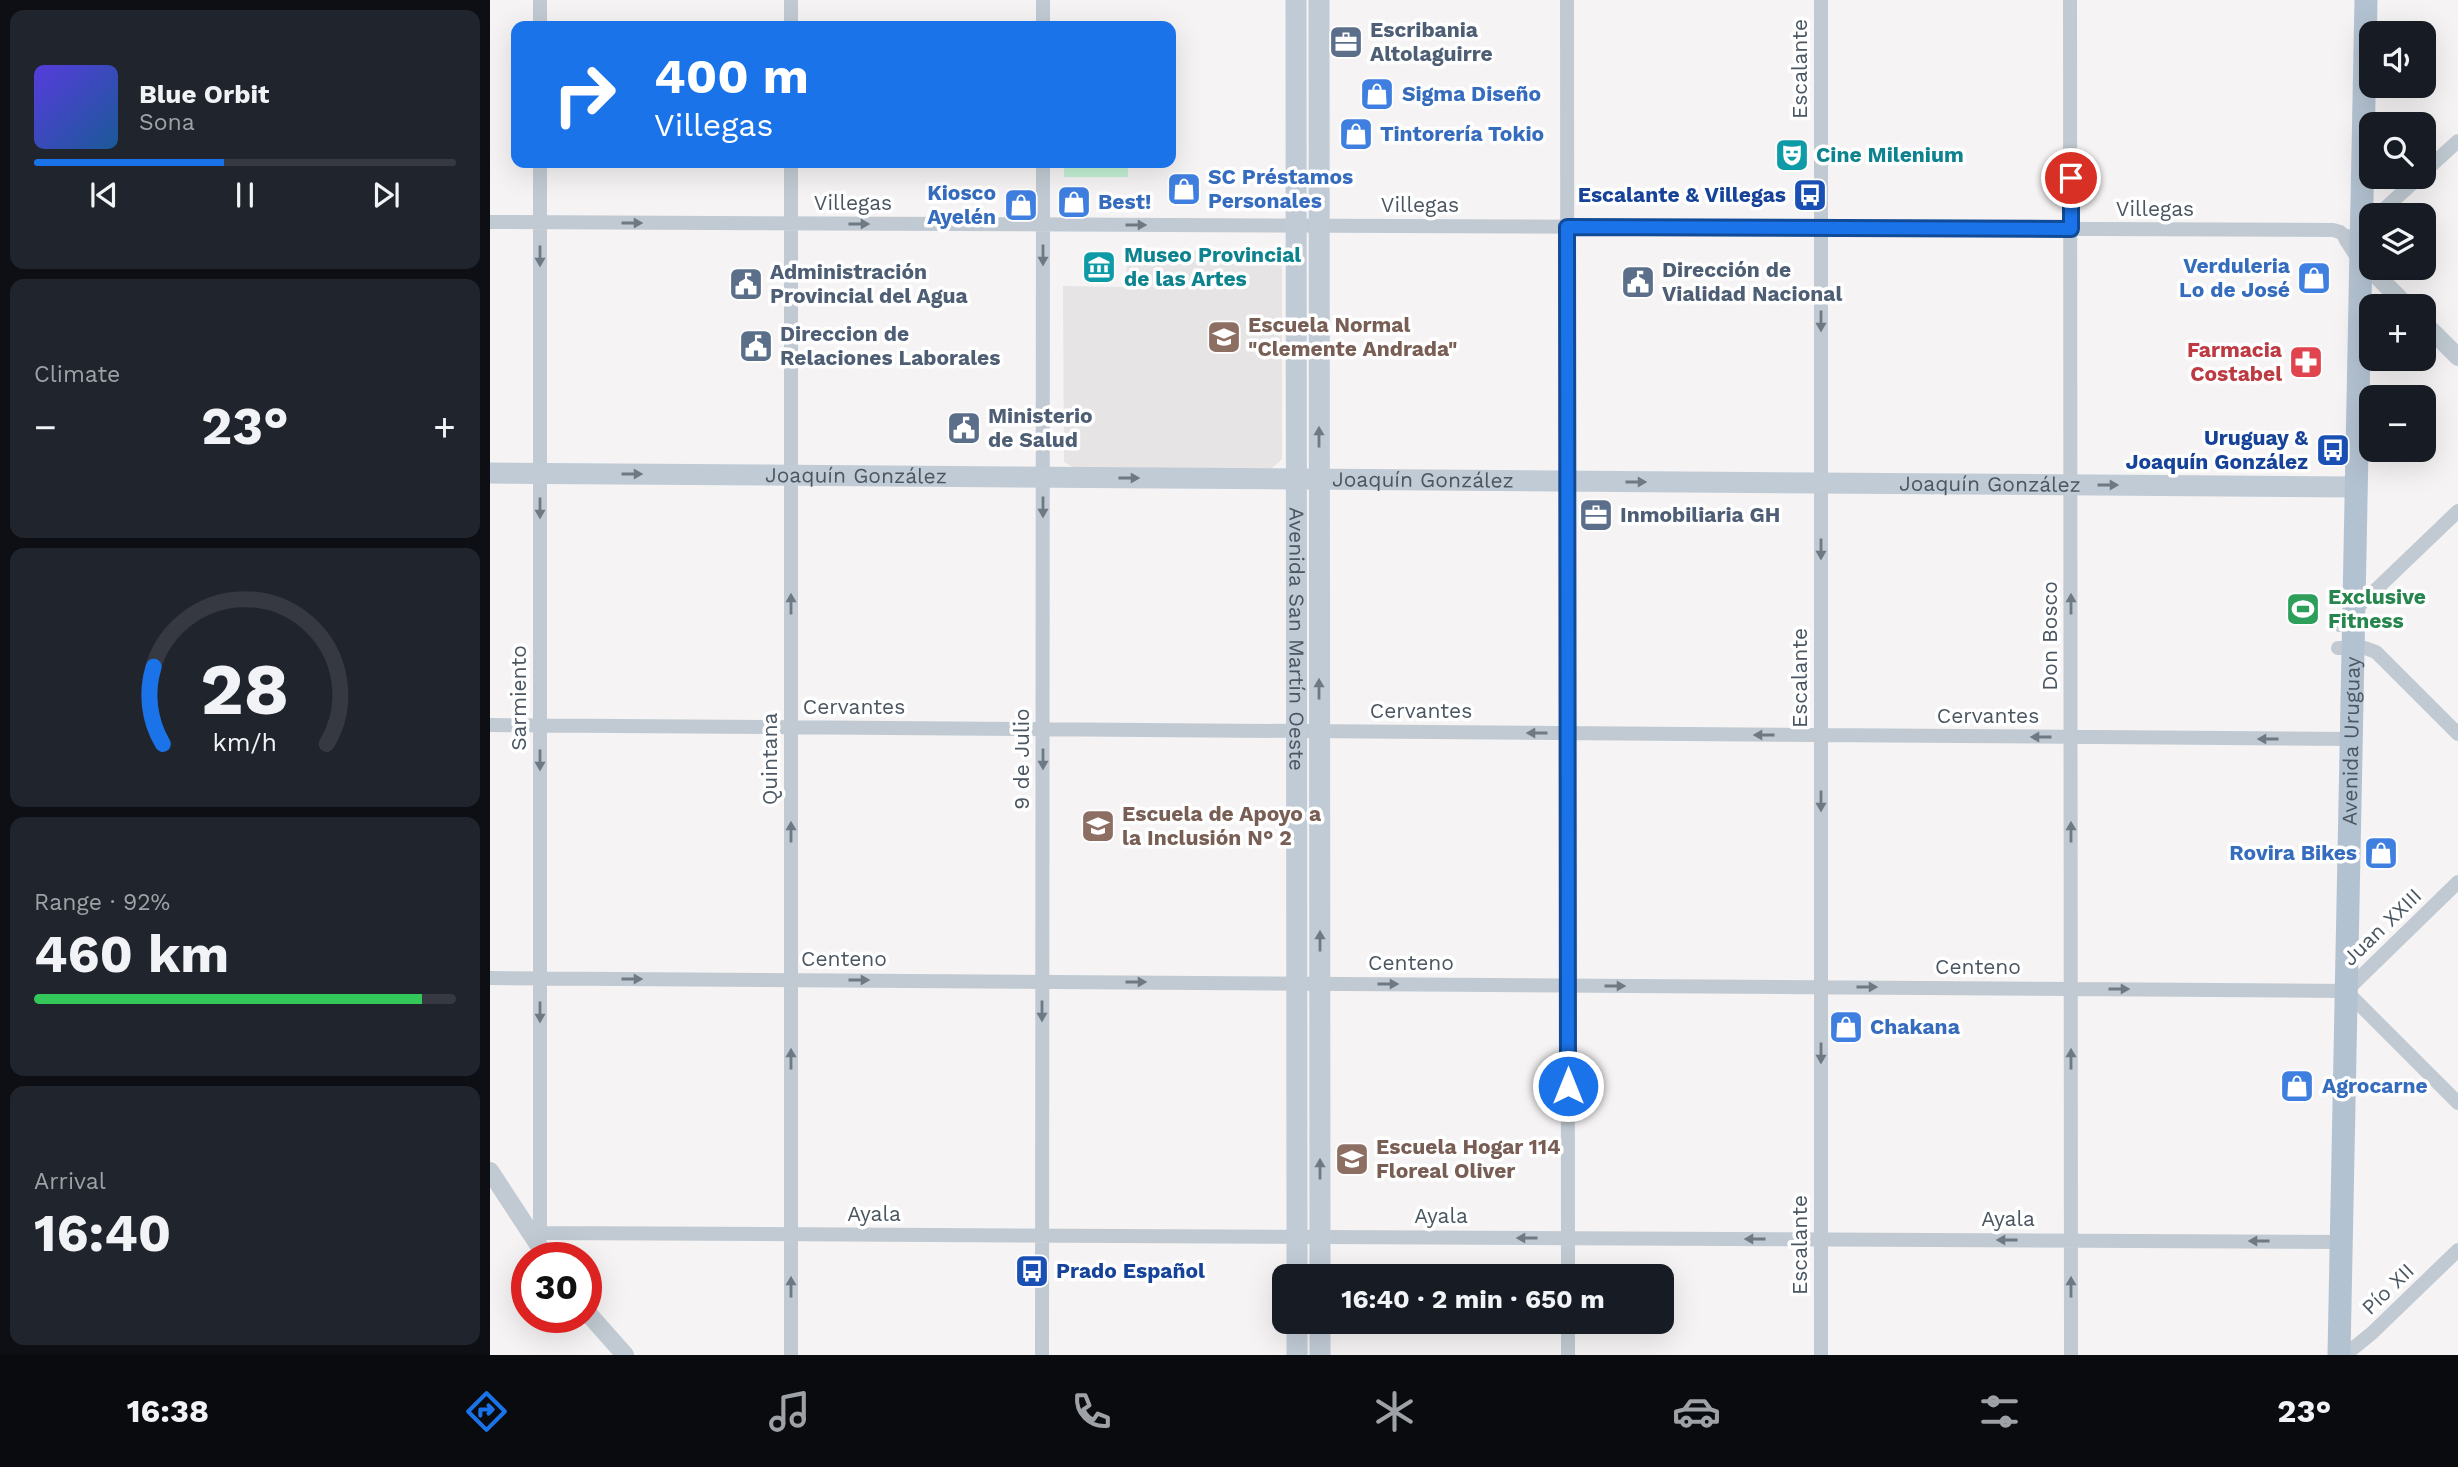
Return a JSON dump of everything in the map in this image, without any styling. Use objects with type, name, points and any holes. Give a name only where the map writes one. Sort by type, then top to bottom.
[{"type":"main road","name":"Avenida San Martín Oeste","points":[[1296,0],[1297,1264]]},
{"type":"main road","name":"Avenida San Martín Oeste","points":[[1319,0],[1320,1264]]},
{"type":"main road","name":"Avenida Uruguay","points":[[2351,0],[2363,203]]},
{"type":"main road","name":"Avenida Uruguay","points":[[2364,203],[2366,0]]},
{"type":"main road","name":"Avenida Uruguay","points":[[2325,1355],[2334,1242],[2349,487],[2360,280]]},
{"type":"main road","name":"Avenida Uruguay","points":[[2349,487],[2361,280]]},
{"type":"main road","name":"Joaquín González","points":[[490,473],[2349,487]]},
{"type":"main road","name":"Avenida Uruguay","points":[[2334,1242],[2339,1355]]},
{"type":"main road","points":[[1297,1334],[1297,1355]]},
{"type":"main road","points":[[1320,1334],[1320,1355]]},
{"type":"street","points":[[540,0],[540,21]]},
{"type":"street","points":[[791,0],[791,21]]},
{"type":"street","points":[[1043,0],[1043,21]]},
{"type":"street","points":[[1567,0],[1568,1264]]},
{"type":"street","name":"Escalante","points":[[1821,0],[1821,1355]]},
{"type":"street","name":"Don Bosco","points":[[2070,0],[2071,1355]]},
{"type":"street","points":[[2436,161],[2458,141]]},
{"type":"street","name":"Sarmiento","points":[[536,1235],[540,978],[540,168]]},
{"type":"street","name":"Quintana","points":[[791,168],[791,1355]]},
{"type":"street","name":"9 de Julio","points":[[1042,1355],[1043,168]]},
{"type":"street","points":[[2390,203],[2406,189]]},
{"type":"street","name":"Villegas","points":[[490,222],[2340,232],[2359,227]]},
{"type":"street","points":[[2381,280],[2395,294]]},
{"type":"street","points":[[2436,335],[2458,357]]},
{"type":"street","points":[[2458,511],[2346,633],[2378,654],[2458,734]]},
{"type":"street","name":"Cervantes","points":[[490,725],[2344,739]]},
{"type":"street","name":"Juan XXIII","points":[[2339,991],[2458,882]]},
{"type":"street","name":"Centeno","points":[[490,978],[2339,991]]},
{"type":"street","points":[[2339,991],[2458,1102]]},
{"type":"street","points":[[490,1171],[539,1242]]},
{"type":"street","name":"Ayala","points":[[536,1235],[2334,1242]]},
{"type":"street","name":"Pío XII","points":[[2345,1355],[2372,1334],[2458,1250]]},
{"type":"street","points":[[602,1329],[625,1355]]},
{"type":"street","points":[[1568,1334],[1568,1355]]},
{"type":"shaded area","points":[[1127,251],[1273,252],[1282,263],[1282,459],[1270,470],[1074,468],[1064,462],[1063,286],[1126,287]]},
{"type":"green space","points":[[1064,168],[1128,168],[1128,177],[1064,177]]},
{"type":"place","name":"Escribania Altolaguirre","points":[[1346,42]]},
{"type":"place","name":"Sigma Diseño","points":[[1377,94]]},
{"type":"place","name":"Tintorería Tokio","points":[[1356,134]]},
{"type":"place","name":"Cine Milenium","points":[[1792,155]]},
{"type":"place","name":"SC Préstamos Personales","points":[[1184,189]]},
{"type":"place","name":"Escalante & Villegas","points":[[1810,195]]},
{"type":"place","name":"Best!","points":[[1074,202]]},
{"type":"place","name":"Kiosco Ayelén","points":[[1021,205]]},
{"type":"place","name":"Museo Provincial de las Artes","points":[[1099,267]]},
{"type":"place","name":"Verduleria Lo de José","points":[[2314,278]]},
{"type":"place","name":"Dirección de Vialidad Nacional","points":[[1638,282]]},
{"type":"place","name":"Administración Provincial del Agua","points":[[746,284]]},
{"type":"place","name":"Escuela Normal \"Clemente Andrada\"","points":[[1224,337]]},
{"type":"place","name":"Direccion de Relaciones Laborales","points":[[756,346]]},
{"type":"place","name":"Farmacia Costabel","points":[[2306,362]]},
{"type":"place","name":"Ministerio de Salud","points":[[964,428]]},
{"type":"place","name":"Uruguay & Joaquín González","points":[[2333,450]]},
{"type":"place","name":"Inmobiliaria GH","points":[[1596,515]]},
{"type":"place","name":"Exclusive Fitness","points":[[2303,609]]},
{"type":"place","name":"Escuela de Apoyo a la Inclusión N° 2","points":[[1098,826]]},
{"type":"place","name":"Rovira Bikes","points":[[2381,853]]},
{"type":"place","name":"Chakana","points":[[1846,1027]]},
{"type":"place","name":"Agrocarne","points":[[2297,1086]]},
{"type":"place","name":"Escuela Hogar 114 Floreal Oliver","points":[[1352,1159]]},
{"type":"place","name":"Prado Español","points":[[1032,1271]]},
{"type":"route","points":[[1568,1086],[1567,227],[2071,229],[2071,178]]}]
